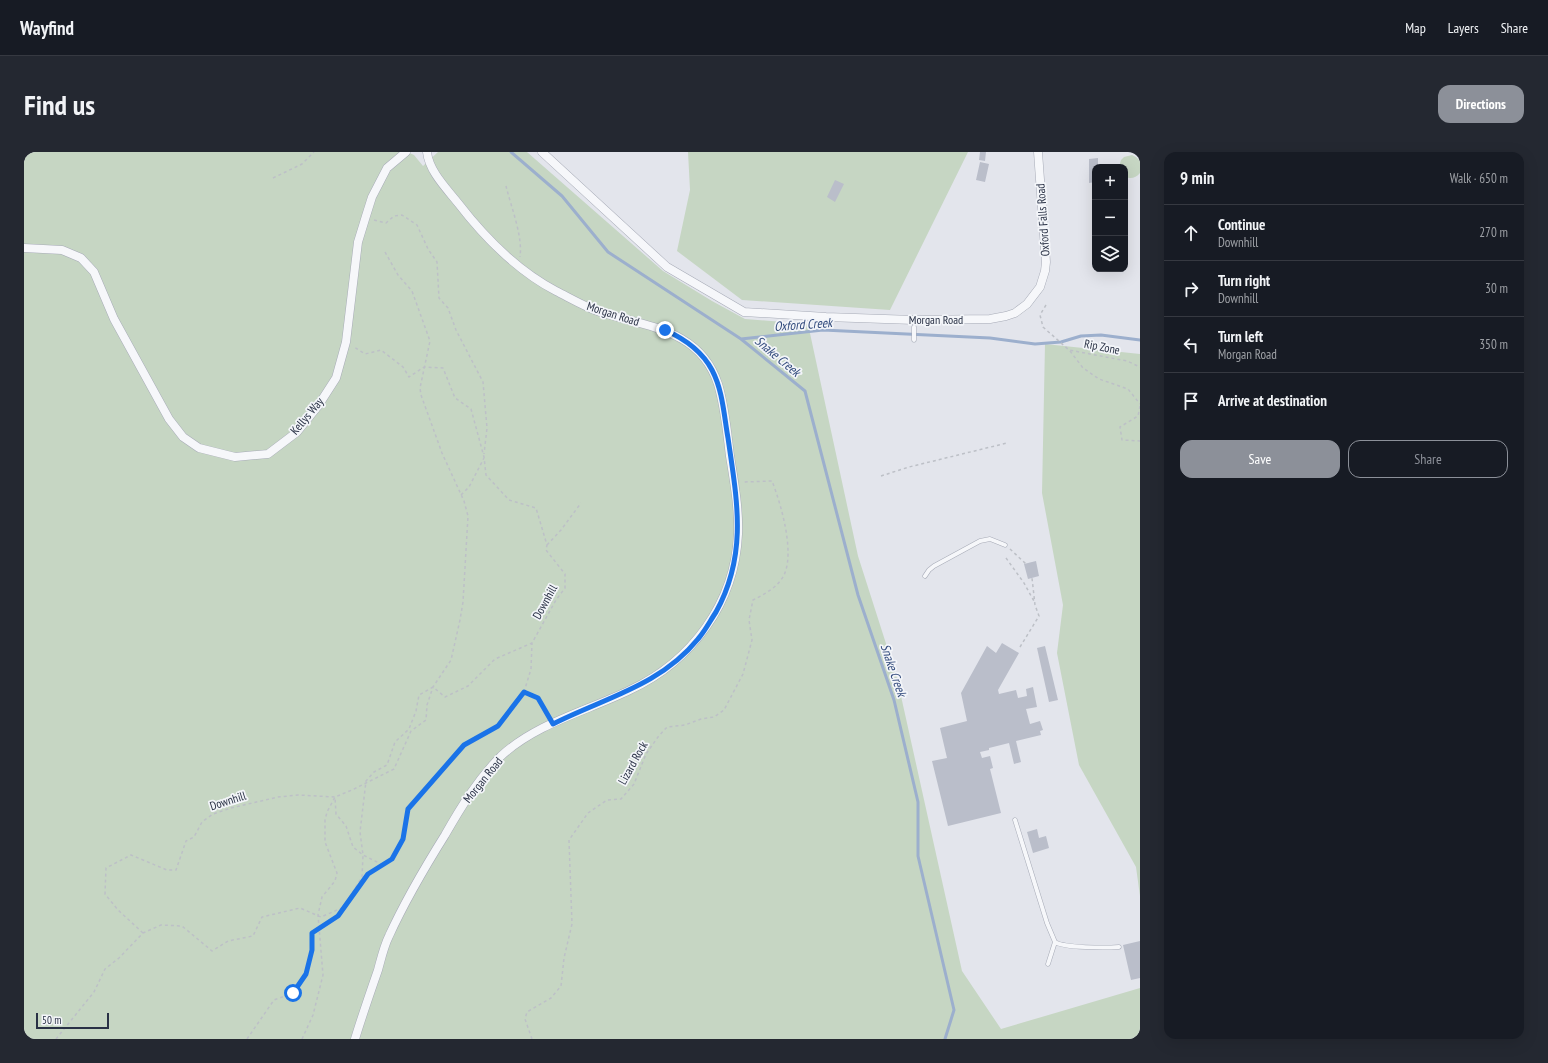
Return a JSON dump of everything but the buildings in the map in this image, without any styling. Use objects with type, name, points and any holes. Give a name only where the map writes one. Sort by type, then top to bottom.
[{"type":"street","name":"Kellys Way","points":[[24,248],[62,250],[81,258],[94,272],[114,319],[169,419],[183,437],[200,448],[235,457],[268,454],[297,432],[318,406],[336,378],[346,342],[358,242],[366,216],[372,197],[387,168],[406,152]]},
{"type":"street","name":"Morgan Road","points":[[355,1039],[388,937],[428,862],[463,804],[486,772],[503,754],[521,741],[553,724],[631,690],[651,679],[686,652],[706,629],[722,599],[734,567],[738,533],[735,483],[718,385],[712,370],[702,355],[680,338],[665,330],[598,311],[555,290],[530,275],[487,239],[431,168],[427,152]]},
{"type":"street","name":"Morgan Road","points":[[542,152],[667,267],[744,312],[906,320],[990,319],[1015,313],[1027,304],[1040,287]]},
{"type":"street","name":"Oxford Falls Road","points":[[1038,152],[1046,253],[1045,271],[1040,287]]},
{"type":"lane","points":[[914,327],[914,340]]},
{"type":"lane","points":[[925,576],[934,566],[980,541],[990,540],[1005,545]]},
{"type":"lane","points":[[1015,820],[1047,923],[1055,942],[1048,964]]},
{"type":"lane","points":[[1055,942],[1058,944],[1073,946],[1119,947]]},
{"type":"path","points":[[273,178],[302,164],[314,152]]},
{"type":"path","points":[[506,186],[521,252],[518,266]]},
{"type":"path","points":[[366,216],[375,221],[386,223],[394,216],[402,215],[417,225],[428,249],[437,262],[439,298],[448,308],[456,330],[483,382],[487,428],[484,457],[469,487],[461,495]]},
{"type":"path","points":[[302,1039],[312,1015],[323,976],[318,915],[322,897],[335,881],[337,873],[325,842],[325,820],[327,812],[335,797],[366,784],[394,769],[410,731],[426,720],[433,687],[451,660],[463,602],[468,516],[461,495],[442,453],[421,395],[420,388],[430,341],[412,291],[398,275],[385,252]]},
{"type":"path","name":"Rip Zone","points":[[1046,305],[1040,315],[1042,327],[1069,350],[1127,361],[1140,367]]},
{"type":"path","points":[[346,342],[365,354],[381,350],[403,366],[409,377],[425,367]]},
{"type":"path","points":[[1069,350],[1083,368],[1099,379],[1128,390],[1140,405],[1138,416],[1120,427],[1122,440],[1140,441]]},
{"type":"path","name":"Downhill","points":[[425,367],[443,368],[455,398],[471,409],[484,457],[486,475],[509,500],[536,508],[547,545],[546,550],[565,574],[565,588],[556,600],[532,643]]},
{"type":"path","points":[[881,476],[909,467],[1007,443]]},
{"type":"path","name":"Lizard Rock","points":[[532,1039],[525,1019],[526,1012],[551,998],[561,986],[564,958],[572,924],[569,840],[588,813],[607,800],[621,799],[634,784],[646,754],[667,727],[685,725],[700,719],[714,717],[724,710],[743,674],[752,640],[749,620],[753,600],[771,590],[784,575],[788,560],[787,541],[780,502],[772,481],[747,481],[735,483]]},
{"type":"path","points":[[547,545],[561,530],[581,503]]},
{"type":"path","points":[[1005,545],[1026,564]]},
{"type":"path","points":[[1006,558],[1024,583],[1039,616],[1020,648]]},
{"type":"path","points":[[1032,578],[1035,605]]},
{"type":"path","points":[[247,1039],[274,1000],[293,993],[306,974],[312,950],[312,933],[338,916],[368,874],[384,866],[392,859],[403,839],[408,809],[464,745],[498,726],[524,692],[531,669],[532,643],[495,659],[468,686],[445,697],[433,687]]},
{"type":"path","points":[[56,1039],[94,992],[105,969],[119,958],[143,932],[161,925],[182,926],[212,951],[228,941],[253,936],[262,917],[300,908],[321,916],[344,907],[362,877],[363,855],[360,832],[366,780],[374,772],[387,765],[395,742],[409,729],[416,711],[419,695],[433,687]]},
{"type":"path","points":[[524,692],[538,698],[553,724]]},
{"type":"path","name":"Downhill","points":[[143,932],[118,910],[105,894],[106,868],[130,855],[167,870],[176,870],[186,842],[194,837],[202,822],[213,814],[278,797],[298,794],[335,797]]},
{"type":"path","points":[[335,797],[336,814],[346,826],[353,847],[363,855],[384,866]]},
{"type":"green space","points":[[24,152],[407,152],[414,155],[423,166],[438,152],[527,152],[663,271],[712,301],[745,319],[808,324],[858,556],[897,678],[962,971],[1001,1029],[1140,988],[1140,1039],[24,1039]]},
{"type":"green space","points":[[688,152],[968,152],[890,310],[742,300],[677,251],[690,190]]},
{"type":"green space","points":[[1132,155],[1140,161],[1140,173],[1135,177],[1128,178],[1128,164],[1120,164],[1124,157]]},
{"type":"green space","points":[[1045,344],[1140,354],[1140,896],[1136,867],[1079,765],[1057,653],[1063,605],[1042,493]]},
{"type":"waterway","name":"Oxford Creek","points":[[511,152],[562,196],[608,252],[741,339],[823,330],[990,338],[1035,344],[1061,342],[1081,336],[1101,335],[1140,340]]},
{"type":"waterway","name":"Snake Creek","points":[[741,339],[805,391],[858,595],[894,700],[918,802],[918,856],[954,1010],[945,1039]]},
{"type":"route","points":[[293,993],[306,974],[312,950],[312,933],[338,916],[368,874],[384,866],[392,859],[403,839],[408,809],[464,745],[498,726],[524,692],[538,698],[553,724],[631,690],[651,679],[686,652],[706,629],[722,599],[732,573],[736,555],[738,533],[735,483],[722,398],[712,370],[702,355],[691,345],[665,330]]}]
